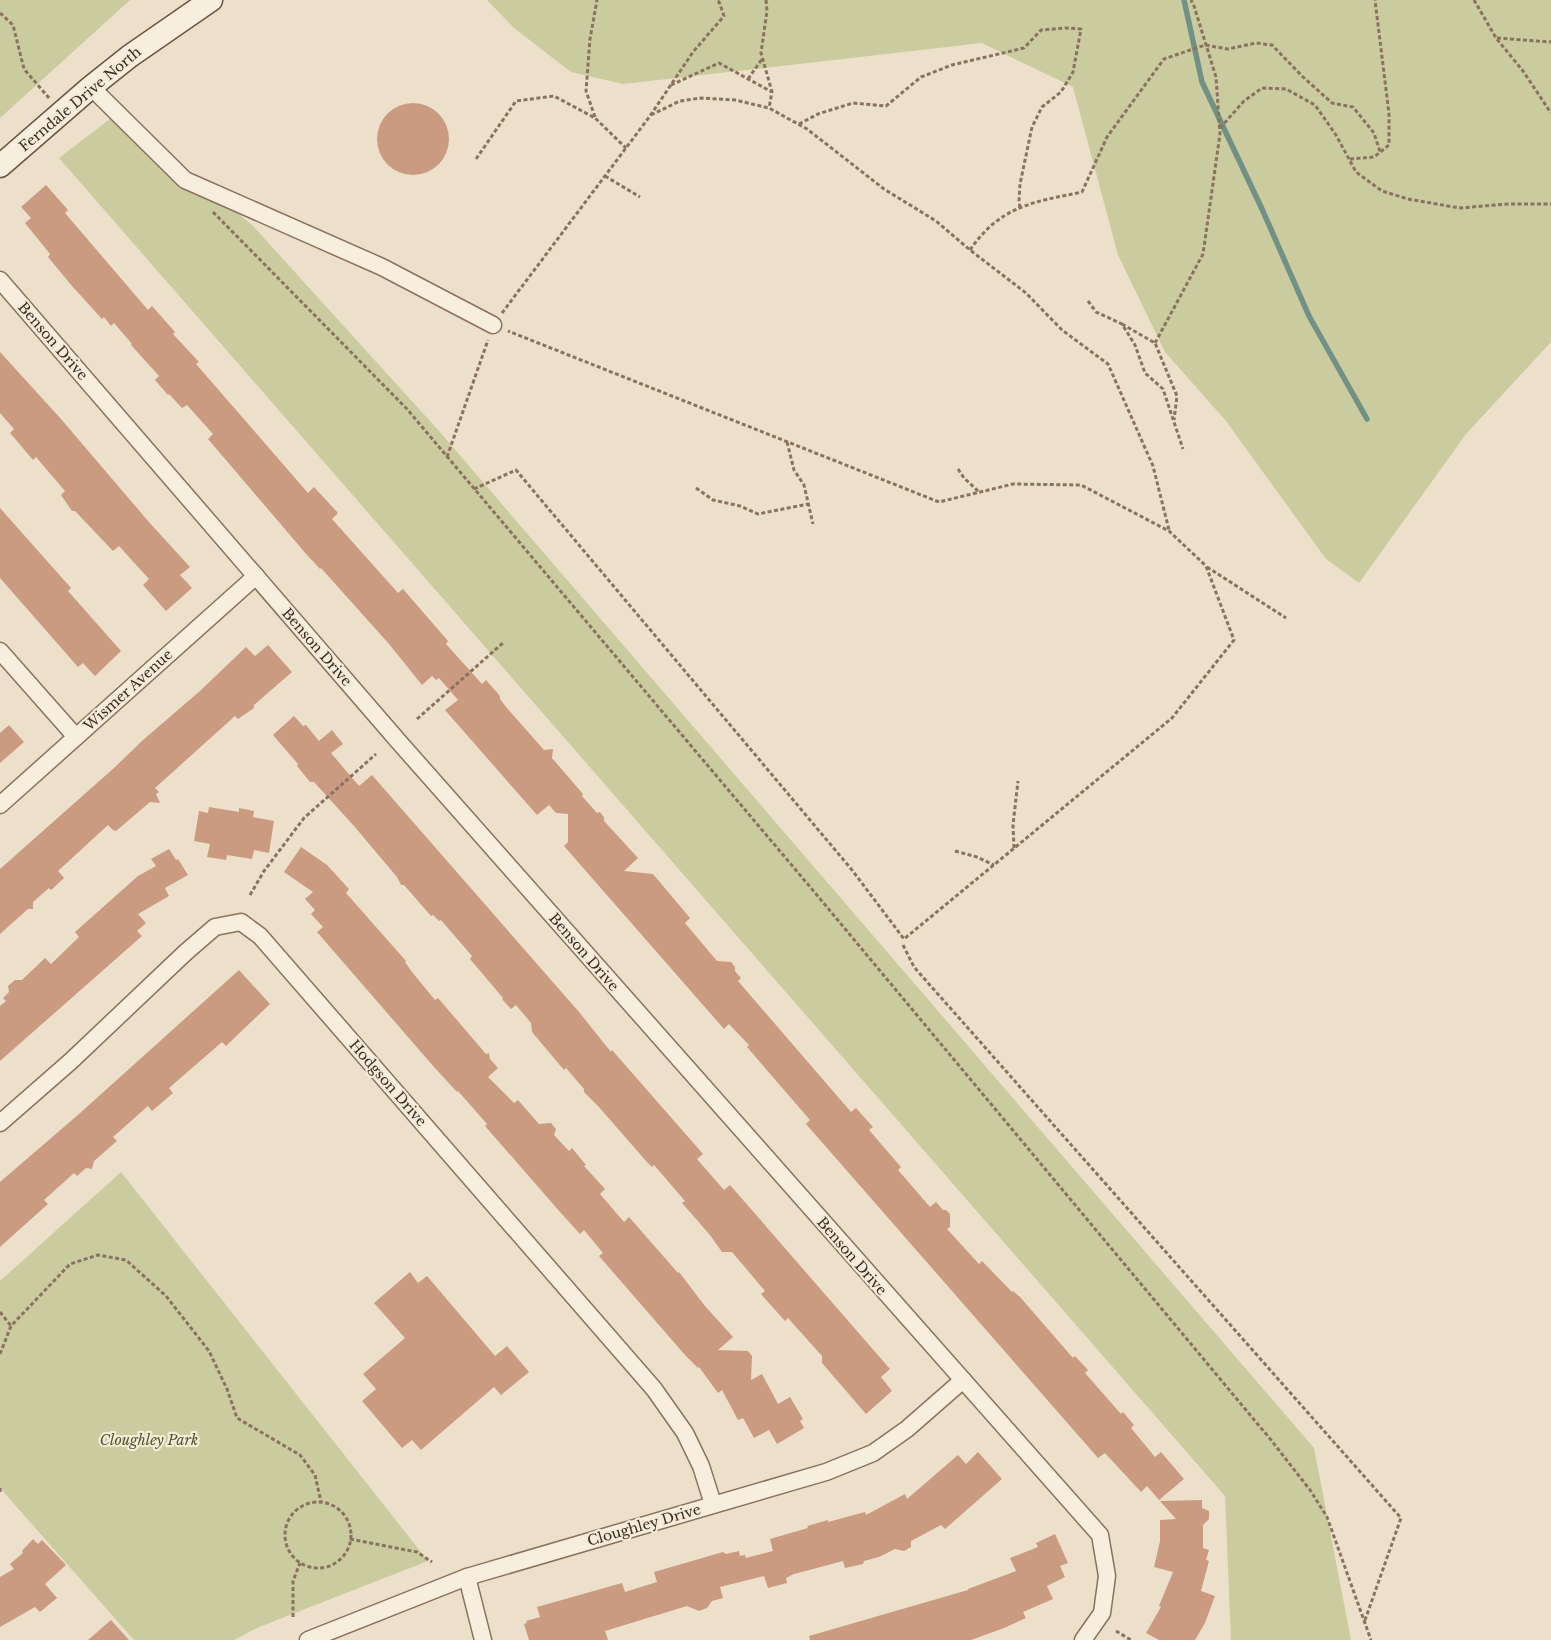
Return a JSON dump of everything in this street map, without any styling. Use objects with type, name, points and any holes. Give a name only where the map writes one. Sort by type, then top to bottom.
[{"type":"main road","name":"Ferndale Drive North","points":[[0,166],[91,87],[130,56],[211,0]]},
{"type":"street","points":[[91,87],[185,180],[382,267],[493,325]]},
{"type":"street","name":"Benson Drive","points":[[0,280],[412,757],[1100,1535],[1106,1576],[1102,1613],[1083,1640]]},
{"type":"street","name":"Wismer Avenue","points":[[0,805],[256,576]]},
{"type":"street","points":[[0,651],[76,737]]},
{"type":"street","name":"Hodgson Drive","points":[[0,1123],[215,927],[241,922],[260,936],[654,1389],[685,1433],[701,1466],[713,1504]]},
{"type":"street","name":"Cloughley Drive","points":[[308,1640],[466,1577],[826,1472],[873,1453],[907,1429],[963,1380]]},
{"type":"street","points":[[466,1577],[483,1640]]},
{"type":"path","points":[[595,118],[586,91],[590,38],[597,0]]},
{"type":"path","points":[[447,457],[493,325],[650,116],[694,52],[724,16],[719,2],[716,0]]},
{"type":"path","points":[[766,0],[767,11],[761,52],[772,92],[769,108]]},
{"type":"path","points":[[1155,343],[1204,254],[1220,134],[1216,77],[1191,0]]},
{"type":"path","points":[[1350,159],[1374,157],[1389,145],[1389,114],[1375,0]]},
{"type":"path","points":[[1474,0],[1496,38],[1523,71],[1550,112]]},
{"type":"path","points":[[0,12],[12,25],[24,70],[62,113]]},
{"type":"path","points":[[798,124],[818,114],[853,103],[886,106],[921,77],[952,64],[1024,48],[1041,30],[1081,29],[1072,72],[1060,92],[1042,107],[1032,127],[1020,184],[1020,208]]},
{"type":"path","points":[[1496,38],[1551,42]]},
{"type":"path","points":[[970,250],[978,238],[998,219],[1033,202],[1082,192],[1107,137],[1164,59],[1205,45],[1228,49],[1256,43],[1272,45],[1332,103],[1354,107],[1374,133],[1380,152]]},
{"type":"path","points":[[748,79],[763,59]]},
{"type":"path","points":[[671,86],[719,63],[772,92]]},
{"type":"path","points":[[1220,128],[1244,101],[1262,88],[1286,89],[1316,105],[1350,159],[1356,172],[1382,191],[1408,199],[1459,208],[1508,204],[1551,204]]},
{"type":"path","points":[[476,160],[516,101],[554,96],[595,118],[626,148]]},
{"type":"path","points":[[650,116],[680,101],[701,98],[735,100],[769,108],[807,130],[884,189],[936,221],[1026,293],[1062,330],[1108,364],[1153,466],[1169,531]]},
{"type":"path","points":[[605,176],[640,197]]},
{"type":"path","points":[[207,206],[407,409],[818,896],[1271,1440],[1310,1490],[1327,1517],[1371,1640]]},
{"type":"path","points":[[1088,301],[1096,312],[1155,343],[1177,396],[1174,422]]},
{"type":"path","points":[[1122,324],[1136,345],[1145,373],[1163,389],[1183,449]]},
{"type":"path","points":[[493,325],[939,502],[1013,484],[1081,485],[1169,531],[1206,566],[1286,618]]},
{"type":"path","points":[[786,441],[794,470],[804,485],[813,524]]},
{"type":"path","points":[[958,469],[964,478],[980,492]]},
{"type":"path","points":[[474,489],[516,470],[852,870],[904,939],[1172,718],[1234,640],[1206,566]]},
{"type":"path","points":[[696,488],[713,500],[740,506],[758,514],[808,504]]},
{"type":"path","points":[[417,720],[504,642]]},
{"type":"path","points":[[250,895],[264,871],[304,818],[376,754]]},
{"type":"path","points":[[1014,849],[1013,825],[1018,781]]},
{"type":"path","points":[[955,851],[978,857],[994,865]]},
{"type":"path","points":[[903,945],[914,967],[1401,1518],[1364,1623]]},
{"type":"path","points":[[0,1354],[12,1326],[70,1264],[98,1254],[126,1260],[166,1296],[209,1351],[227,1389],[237,1418],[300,1455],[315,1476],[321,1502]]},
{"type":"path","points":[[0,1312],[12,1326]]},
{"type":"path","points":[[310,1502],[321,1502],[332,1504],[343,1514],[350,1528],[350,1539],[347,1549],[341,1558],[332,1565],[321,1568],[310,1567],[300,1563],[286,1546],[284,1534],[286,1524],[300,1506],[310,1502]]},
{"type":"path","points":[[350,1539],[417,1552],[432,1562]]},
{"type":"path","points":[[293,1617],[293,1581],[300,1563]]},
{"type":"path","points":[[1116,1631],[1131,1640]]},
{"type":"green space","points":[[0,0],[130,0],[0,118]]},
{"type":"green space","points":[[487,0],[1551,0],[1551,342],[1466,434],[1359,583],[1326,559],[1226,421],[1165,352],[1118,255],[1073,87],[982,43],[623,84],[571,72],[514,28]]},
{"type":"green space","points":[[119,112],[253,226],[439,431],[1314,1448],[1351,1640],[1231,1640],[1225,1496],[59,158]]},
{"type":"green space","name":"Cloughley Park","points":[[121,1172],[428,1561],[259,1627],[234,1640],[134,1640],[0,1488],[0,1281]]},
{"type":"building","points":[[420,103],[439,113],[447,125],[449,139],[447,153],[439,165],[427,173],[406,175],[387,165],[379,153],[377,132],[387,113],[399,105]]},
{"type":"building","points":[[46,185],[68,210],[65,213],[148,310],[152,306],[175,332],[173,334],[199,362],[196,364],[308,493],[314,487],[338,513],[332,519],[398,593],[403,589],[448,641],[446,644],[482,684],[486,680],[500,696],[506,707],[544,750],[553,749],[552,758],[583,794],[582,796],[597,813],[600,812],[604,817],[604,821],[638,858],[624,871],[653,874],[690,918],[685,923],[717,961],[731,962],[741,978],[738,981],[851,1112],[856,1108],[873,1127],[869,1130],[901,1167],[898,1170],[930,1207],[936,1202],[943,1210],[950,1214],[950,1227],[947,1229],[979,1264],[982,1261],[1012,1292],[1020,1297],[1073,1358],[1075,1356],[1088,1370],[1085,1373],[1121,1414],[1123,1412],[1134,1425],[1131,1428],[1155,1457],[1161,1452],[1184,1479],[1159,1500],[1147,1486],[1141,1492],[1105,1453],[1098,1458],[806,1124],[810,1120],[747,1047],[749,1045],[729,1024],[724,1029],[564,846],[568,842],[568,814],[556,813],[549,805],[537,815],[445,710],[458,700],[439,678],[436,680],[432,676],[422,685],[389,644],[307,555],[208,439],[213,434],[187,405],[182,408],[168,395],[155,380],[159,376],[114,323],[111,326],[104,317],[102,319],[48,257],[50,254],[25,223],[31,218],[21,207]]},
{"type":"building","points":[[0,352],[190,567],[180,575],[192,588],[166,611],[143,585],[149,579],[119,546],[113,551],[75,511],[72,511],[61,495],[65,491],[36,457],[33,460],[10,433],[14,429],[0,413]]},
{"type":"building","points":[[0,508],[71,588],[68,591],[121,651],[95,676],[83,663],[78,667],[0,578]]},
{"type":"building","points":[[268,645],[292,672],[254,705],[254,708],[238,719],[235,716],[155,788],[159,792],[156,794],[160,803],[150,802],[116,831],[108,825],[58,871],[64,878],[51,890],[49,888],[33,902],[33,909],[28,909],[0,934],[0,869],[200,691],[246,647],[255,656]]},
{"type":"building","points":[[294,716],[303,726],[306,725],[319,741],[332,730],[343,744],[331,753],[359,786],[372,775],[579,1012],[611,1052],[612,1050],[703,1154],[697,1159],[724,1190],[730,1185],[890,1369],[881,1377],[892,1391],[866,1414],[822,1363],[822,1356],[788,1318],[785,1321],[761,1294],[765,1291],[732,1252],[722,1252],[682,1203],[685,1201],[654,1165],[652,1167],[646,1161],[584,1092],[584,1089],[566,1068],[564,1070],[532,1032],[531,1023],[516,1005],[511,1009],[470,959],[472,956],[441,920],[439,921],[433,915],[431,916],[404,885],[401,885],[397,877],[354,826],[314,782],[310,782],[297,766],[298,764],[273,735]]},
{"type":"building","points":[[9,725],[24,742],[0,763],[0,733]]},
{"type":"building","points":[[209,807],[239,812],[239,808],[254,811],[253,817],[274,821],[269,853],[254,850],[252,859],[227,855],[226,860],[207,857],[210,844],[194,841],[199,811],[208,813]]},
{"type":"building","points":[[301,847],[327,865],[349,889],[346,893],[406,961],[412,972],[435,1000],[438,998],[486,1054],[489,1053],[490,1059],[498,1068],[488,1077],[514,1103],[518,1100],[539,1124],[551,1123],[556,1129],[554,1135],[569,1151],[572,1148],[586,1165],[584,1166],[605,1189],[600,1194],[624,1222],[629,1217],[679,1272],[705,1306],[733,1337],[718,1350],[748,1351],[752,1356],[751,1380],[762,1374],[778,1404],[790,1397],[803,1419],[800,1421],[804,1428],[777,1444],[769,1430],[754,1438],[743,1418],[738,1420],[722,1390],[718,1393],[699,1367],[685,1355],[599,1256],[603,1253],[584,1230],[580,1234],[560,1212],[485,1126],[487,1124],[434,1067],[317,932],[323,927],[311,914],[315,910],[305,899],[313,892],[284,872]]},
{"type":"building","points":[[169,849],[188,875],[165,888],[169,896],[138,914],[146,923],[137,931],[142,936],[0,1061],[0,1006],[6,1001],[3,998],[9,992],[8,986],[15,980],[22,980],[45,958],[51,964],[79,937],[75,932],[138,876],[156,866],[151,859]]},
{"type":"building","points":[[239,970],[270,1004],[226,1046],[222,1042],[169,1088],[173,1093],[152,1111],[148,1106],[113,1137],[117,1141],[94,1161],[92,1169],[86,1168],[77,1176],[74,1173],[44,1200],[48,1204],[0,1247],[0,1182],[79,1114]]},
{"type":"building","points":[[410,1272],[418,1283],[427,1276],[495,1356],[507,1346],[529,1372],[501,1395],[494,1387],[421,1450],[412,1440],[402,1448],[362,1401],[376,1389],[363,1374],[405,1338],[374,1303]]},
{"type":"building","points":[[978,1452],[1002,1479],[945,1529],[941,1525],[911,1541],[911,1547],[904,1551],[895,1549],[879,1557],[864,1561],[863,1564],[845,1568],[843,1561],[794,1574],[786,1578],[787,1583],[768,1588],[764,1576],[720,1587],[723,1598],[712,1601],[707,1608],[699,1611],[687,1606],[605,1631],[608,1640],[529,1640],[524,1624],[527,1623],[526,1621],[540,1617],[537,1607],[622,1583],[625,1592],[657,1582],[654,1572],[723,1552],[726,1554],[739,1551],[740,1556],[745,1555],[746,1558],[773,1551],[770,1539],[828,1520],[828,1522],[865,1512],[866,1515],[905,1494],[907,1499],[958,1455],[966,1464]]},
{"type":"building","points":[[1202,1500],[1202,1508],[1209,1511],[1209,1519],[1203,1525],[1203,1548],[1209,1550],[1206,1560],[1209,1561],[1201,1591],[1215,1596],[1205,1623],[1195,1640],[1159,1640],[1146,1633],[1161,1607],[1159,1606],[1173,1572],[1154,1567],[1160,1541],[1160,1520],[1176,1519],[1160,1501]]},
{"type":"building","points":[[1055,1534],[1068,1563],[1060,1566],[1065,1577],[1047,1586],[1053,1599],[1023,1612],[1026,1618],[1004,1628],[971,1640],[810,1640],[809,1636],[968,1590],[1016,1571],[1010,1558],[1038,1547],[1036,1543]]},
{"type":"building","points":[[33,1539],[38,1544],[42,1540],[66,1565],[45,1584],[57,1598],[40,1612],[35,1607],[0,1627],[0,1577],[14,1569],[10,1564],[23,1553],[22,1551]]},
{"type":"building","points":[[111,1620],[129,1640],[88,1640]]},
{"type":"waterway","points":[[1184,0],[1202,82],[1262,209],[1309,316],[1367,419]]}]
